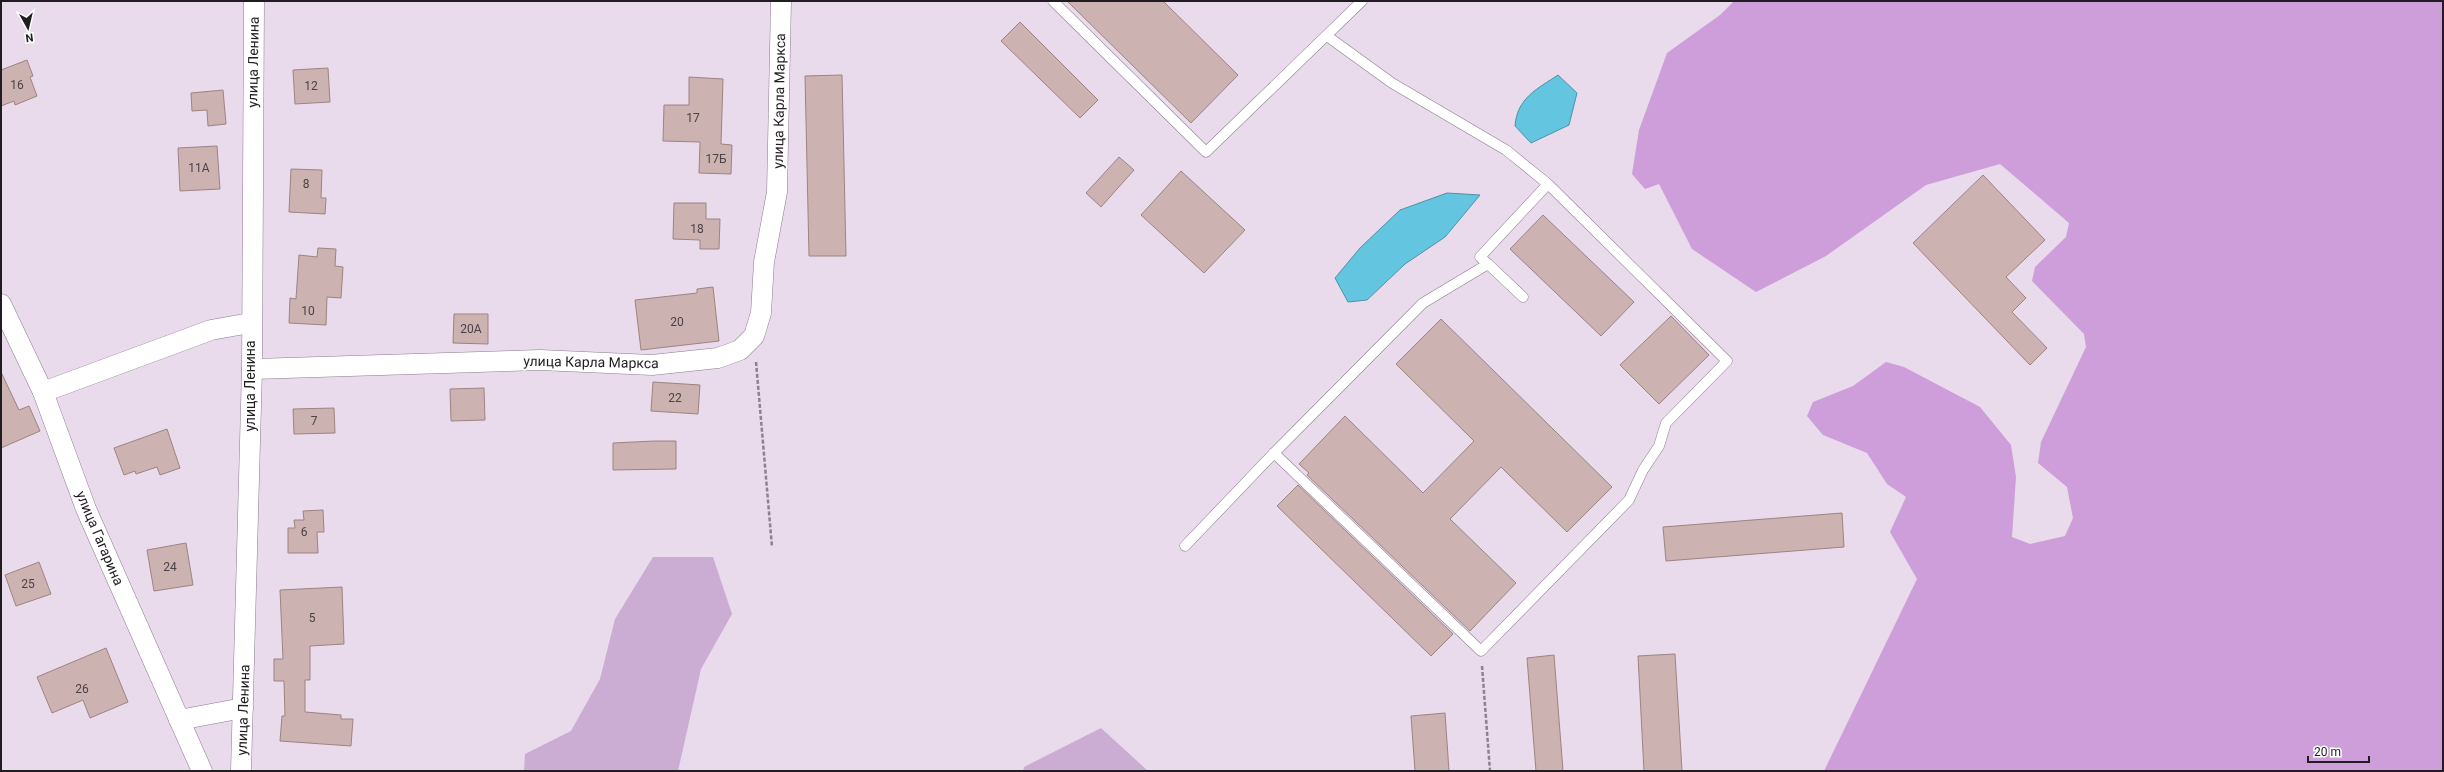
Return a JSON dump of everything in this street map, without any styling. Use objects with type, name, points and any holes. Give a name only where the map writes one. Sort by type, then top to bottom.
[{"type":"street","name":"улица Ленина","points":[[241,771],[252,369],[250,323],[254,1]]},
{"type":"street","name":"улица Карла Маркса","points":[[252,369],[540,360],[652,365],[718,358],[740,350],[754,336],[761,312],[764,262],[777,192],[781,1]]},
{"type":"street","name":"улица Гагарина","points":[[1,304],[8,336],[43,392],[86,509],[202,771]]},
{"type":"street","points":[[43,392],[211,330],[250,323]]},
{"type":"street","points":[[179,720],[243,708]]},
{"type":"lane","points":[[1053,1],[1206,152],[1362,1]]},
{"type":"lane","points":[[1274,453],[1481,651],[1629,500],[1643,470],[1659,446],[1666,423],[1727,361],[1548,184],[1506,150],[1392,83],[1327,36]]},
{"type":"lane","points":[[1523,297],[1480,257],[1548,184]]},
{"type":"lane","points":[[1185,546],[1274,453],[1423,303],[1488,264]]},
{"type":"path","points":[[754,336],[772,547]]},
{"type":"path","points":[[1481,651],[1490,771]]},
{"type":"shaded area","points":[[1734,1],[2443,1],[2443,771],[1824,771],[1917,579],[1890,532],[1906,497],[1887,484],[1867,453],[1823,435],[1807,416],[1813,402],[1853,386],[1886,362],[1904,367],[1980,407],[2011,445],[2016,477],[2012,537],[2030,544],[2065,536],[2073,518],[2067,487],[2038,463],[2041,442],[2086,347],[2084,334],[2032,281],[2035,267],[2066,237],[2069,223],[2000,164],[1926,185],[1826,256],[1756,292],[1692,249],[1659,184],[1645,189],[1632,174],[1639,130],[1667,53],[1720,15]]},
{"type":"shaded area","points":[[653,557],[713,557],[732,614],[701,669],[678,771],[524,771],[525,754],[571,731],[600,679],[615,619]]},
{"type":"shaded area","points":[[1101,728],[1148,771],[1023,771],[1024,767]]},
{"type":"water","points":[[1558,75],[1577,93],[1569,125],[1531,143],[1515,126],[1520,108],[1529,95]]},
{"type":"water","points":[[1447,193],[1480,195],[1445,237],[1405,264],[1367,300],[1348,302],[1335,278],[1360,248],[1400,210]]},
{"type":"building","points":[[1067,1],[1163,1],[1238,75],[1191,123]]},
{"type":"building","points":[[1020,22],[1098,100],[1080,118],[1001,41]]},
{"type":"building","points":[[27,60],[33,76],[30,77],[37,96],[15,105],[14,101],[1,106],[1,70]]},
{"type":"building","points":[[328,68],[330,102],[295,104],[293,70]]},
{"type":"building","points":[[842,75],[846,256],[809,256],[805,76]]},
{"type":"building","points":[[689,77],[723,79],[721,144],[732,145],[731,174],[699,173],[700,142],[663,141],[664,105],[689,105]]},
{"type":"building","points":[[223,90],[226,124],[208,126],[207,110],[192,111],[191,93]]},
{"type":"building","points":[[217,146],[220,189],[180,191],[178,148]]},
{"type":"building","points":[[1119,157],[1134,170],[1101,207],[1086,193]]},
{"type":"building","points":[[291,169],[322,170],[321,198],[326,198],[325,214],[289,212]]},
{"type":"building","points":[[1181,171],[1245,230],[1204,273],[1141,215]]},
{"type":"building","points":[[1983,175],[2045,240],[2006,277],[2026,298],[2012,312],[2047,348],[2030,365],[1913,243]]},
{"type":"building","points":[[674,203],[706,203],[706,219],[720,219],[719,249],[700,249],[700,240],[673,239]]},
{"type":"building","points":[[1543,215],[1634,302],[1601,336],[1510,249]]},
{"type":"building","points":[[318,248],[336,249],[335,266],[343,267],[341,298],[327,297],[326,325],[289,323],[290,298],[296,299],[299,255],[317,257]]},
{"type":"building","points":[[713,287],[719,341],[641,350],[635,300],[697,293],[697,289]]},
{"type":"building","points":[[454,314],[488,314],[488,344],[453,343]]},
{"type":"building","points":[[1671,316],[1709,355],[1659,404],[1620,365]]},
{"type":"building","points":[[1441,319],[1612,487],[1567,532],[1501,467],[1450,519],[1516,583],[1470,631],[1307,475],[1309,473],[1299,464],[1345,416],[1423,493],[1474,441],[1396,364]]},
{"type":"building","points":[[1,372],[19,410],[29,406],[40,431],[1,448]]},
{"type":"building","points":[[653,382],[700,385],[698,414],[651,411]]},
{"type":"building","points":[[484,388],[485,420],[451,421],[450,389]]},
{"type":"building","points":[[334,408],[335,433],[294,434],[293,409]]},
{"type":"building","points":[[167,429],[180,468],[160,475],[157,467],[136,474],[135,471],[124,475],[114,448]]},
{"type":"building","points":[[676,441],[676,469],[613,470],[613,443]]},
{"type":"building","points":[[1298,485],[1453,634],[1431,656],[1277,506]]},
{"type":"building","points":[[323,510],[324,532],[317,532],[318,553],[288,553],[288,528],[295,528],[294,520],[304,520],[303,511]]},
{"type":"building","points":[[1842,513],[1844,547],[1666,561],[1663,527]]},
{"type":"building","points":[[186,543],[193,585],[154,591],[147,550]]},
{"type":"building","points":[[39,562],[51,594],[16,606],[5,575]]},
{"type":"building","points":[[342,587],[344,644],[310,646],[310,680],[305,680],[305,712],[341,715],[341,719],[353,719],[351,746],[280,741],[282,716],[285,716],[284,681],[274,681],[274,659],[283,659],[280,590]]},
{"type":"building","points":[[106,648],[128,702],[90,718],[83,700],[52,713],[37,677]]},
{"type":"building","points":[[1675,654],[1682,771],[1644,771],[1638,656]]},
{"type":"building","points":[[1554,655],[1563,771],[1536,771],[1527,658]]},
{"type":"building","points":[[1445,713],[1449,771],[1415,771],[1411,716]]}]
